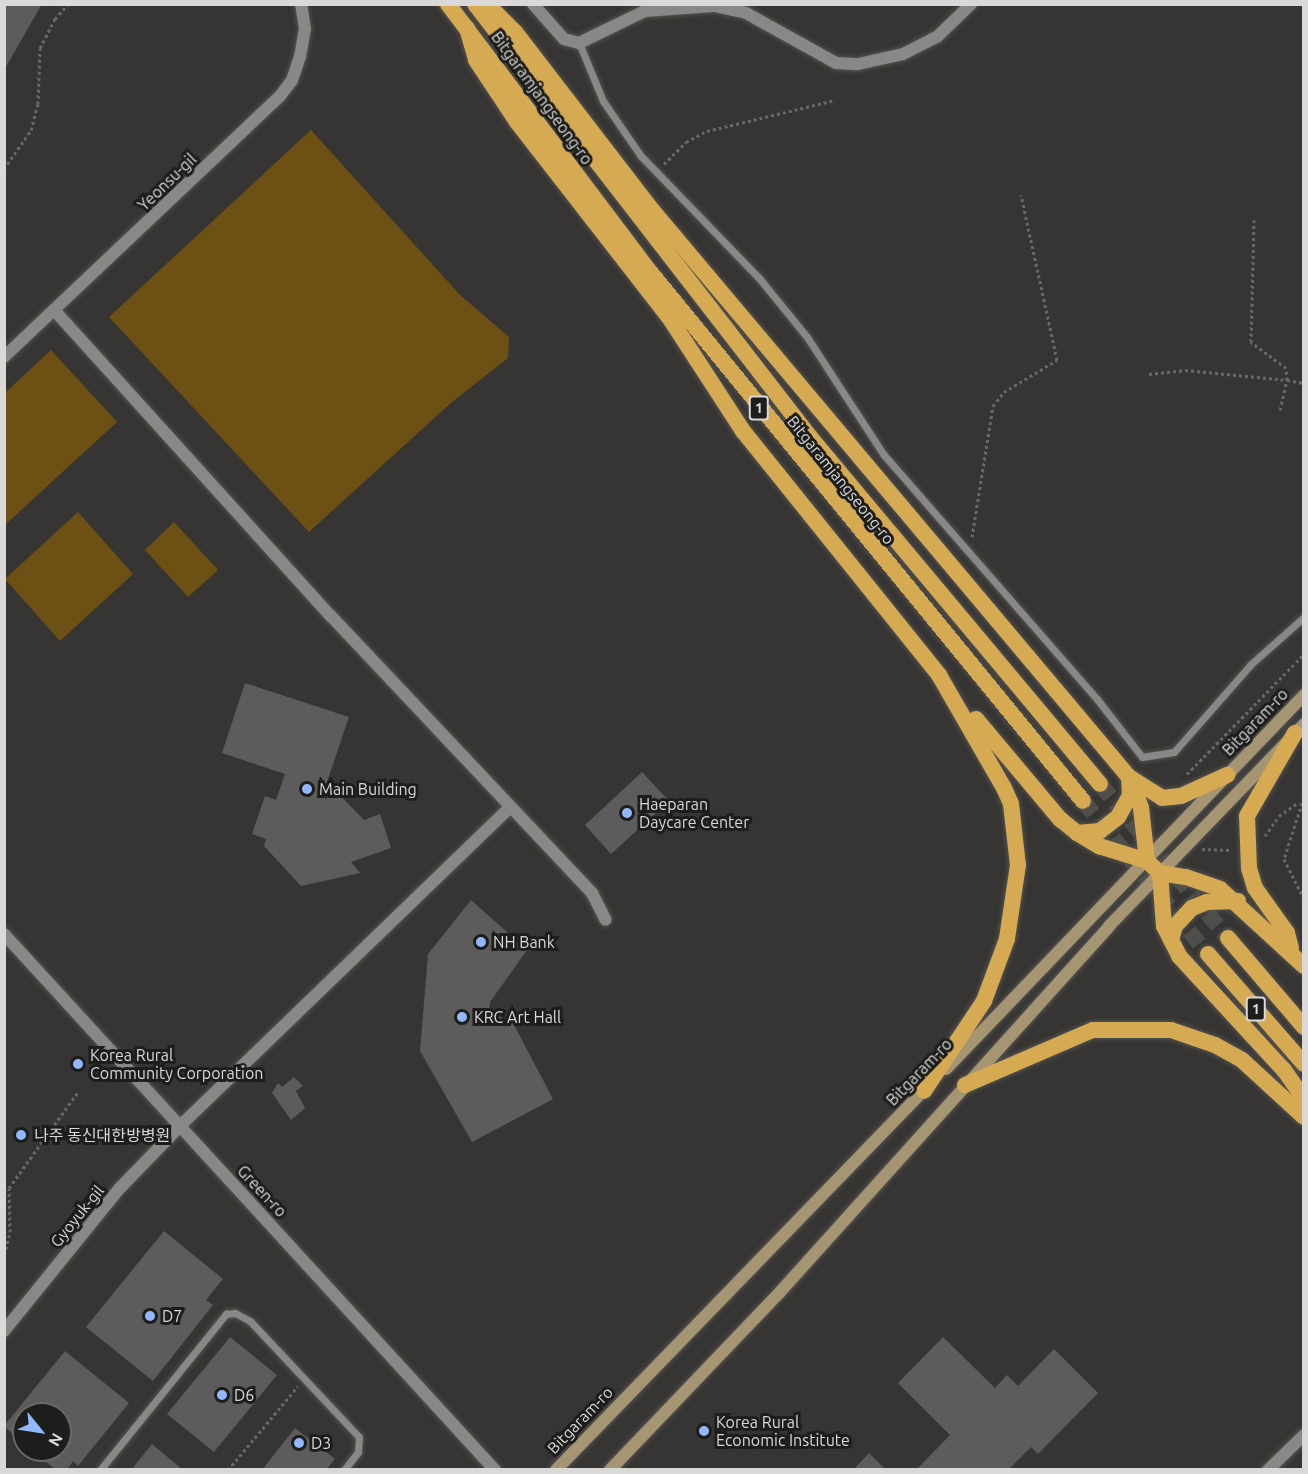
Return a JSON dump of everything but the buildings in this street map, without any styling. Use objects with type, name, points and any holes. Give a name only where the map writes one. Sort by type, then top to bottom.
[{"type":"highway","name":"Bitgaramjangseong-ro","points":[[448,4],[551,144],[763,414],[1083,801]]},
{"type":"highway","name":"Bitgaramjangseong-ro","points":[[475,4],[810,437],[1100,784]]},
{"type":"highway","points":[[487,4],[515,32],[652,210],[1129,777],[1162,798],[1180,796],[1227,775]]},
{"type":"highway","points":[[467,28],[476,60],[518,122],[669,317],[743,431],[939,675],[1060,819],[1077,833],[1099,846],[1147,861],[1160,873],[1200,880],[1238,901],[1304,966]]},
{"type":"highway","points":[[924,1091],[984,1001],[1007,939],[1018,865],[1011,804],[981,743],[939,675]]},
{"type":"highway","points":[[1292,952],[1287,933],[1255,888],[1247,850],[1247,816],[1299,728]]},
{"type":"highway","points":[[1077,833],[1100,831],[1119,817],[1130,795],[1129,777]]},
{"type":"highway","points":[[1129,777],[1141,808],[1147,861]]},
{"type":"highway","points":[[1160,873],[1160,901],[1171,940],[1192,974],[1284,1070],[1304,1099]]},
{"type":"highway","points":[[1171,940],[1175,926],[1192,908],[1207,902],[1238,901]]},
{"type":"highway","name":"1","points":[[1228,938],[1304,1027]]},
{"type":"highway","name":"1","points":[[1208,954],[1304,1064]]},
{"type":"highway","points":[[965,1085],[1093,1030],[1171,1029],[1215,1045],[1242,1060],[1304,1117]]},
{"type":"main road","name":"Bitgaram-ro","points":[[556,1470],[1147,861],[1304,695]]},
{"type":"main road","points":[[610,1470],[780,1292],[965,1085],[1160,873],[1299,728]]},
{"type":"street","name":"Yeonsu-gil","points":[[4,357],[280,96],[292,80],[300,57],[305,29],[301,4]]},
{"type":"street","points":[[533,4],[564,39],[579,43],[645,11],[714,6],[746,13],[836,63],[858,64],[903,54],[938,36],[970,4]]},
{"type":"street","points":[[55,311],[509,808],[592,893],[606,920]]},
{"type":"street","name":"Gyoyuk-gil","points":[[4,1331],[120,1188],[180,1126],[509,808]]},
{"type":"street","name":"Green-ro","points":[[4,934],[495,1470]]},
{"type":"street","points":[[1268,1470],[1304,1435]]},
{"type":"lane","points":[[579,43],[603,101],[655,170],[759,278],[807,337],[884,455],[968,550],[1142,757],[1174,752],[1251,664],[1304,617]]},
{"type":"lane","points":[[100,1470],[226,1314],[235,1313],[250,1321],[359,1437],[358,1452],[344,1470]]},
{"type":"path","points":[[4,169],[31,130],[38,104],[40,48],[55,19],[68,4]]},
{"type":"path","points":[[655,170],[686,142],[707,131],[835,100]]},
{"type":"path","points":[[968,550],[993,406],[1004,392],[1057,360],[1021,195]]},
{"type":"path","points":[[1254,220],[1251,342],[1286,368],[1287,380],[1280,410]]},
{"type":"path","points":[[1149,374],[1185,370],[1304,383]]},
{"type":"path","points":[[1247,850],[1259,846],[1279,816],[1304,797]]},
{"type":"path","points":[[1299,802],[1284,859],[1304,899]]},
{"type":"path","points":[[4,1255],[10,1232],[9,1188],[78,1092]]},
{"type":"path","points":[[228,1470],[303,1380]]},
{"type":"shaded area","points":[[311,130],[460,295],[509,337],[508,358],[452,402],[309,532],[109,317]]},
{"type":"shaded area","points":[[51,350],[117,422],[5,525],[5,393]]},
{"type":"shaded area","points":[[78,512],[133,574],[60,641],[5,579]]},
{"type":"shaded area","points":[[174,522],[218,570],[188,597],[145,550]]},
{"type":"tunnel","points":[[1100,784],[1228,938]]},
{"type":"tunnel","points":[[1083,801],[1208,954]]},
{"type":"place","name":"Main Building","points":[[307,789]]},
{"type":"place","name":"Haeparan Daycare Center","points":[[627,813]]},
{"type":"place","name":"NH Bank","points":[[481,942]]},
{"type":"place","name":"KRC Art Hall","points":[[462,1017]]},
{"type":"place","name":"Korea Rural Community Corporation","points":[[78,1064]]},
{"type":"place","name":"나주 동신대한방병원","points":[[21,1135]]},
{"type":"place","name":"D7","points":[[150,1316]]},
{"type":"place","name":"D6","points":[[222,1395]]},
{"type":"place","name":"Korea Rural Economic Institute","points":[[704,1431]]},
{"type":"place","name":"D3","points":[[299,1443]]}]
